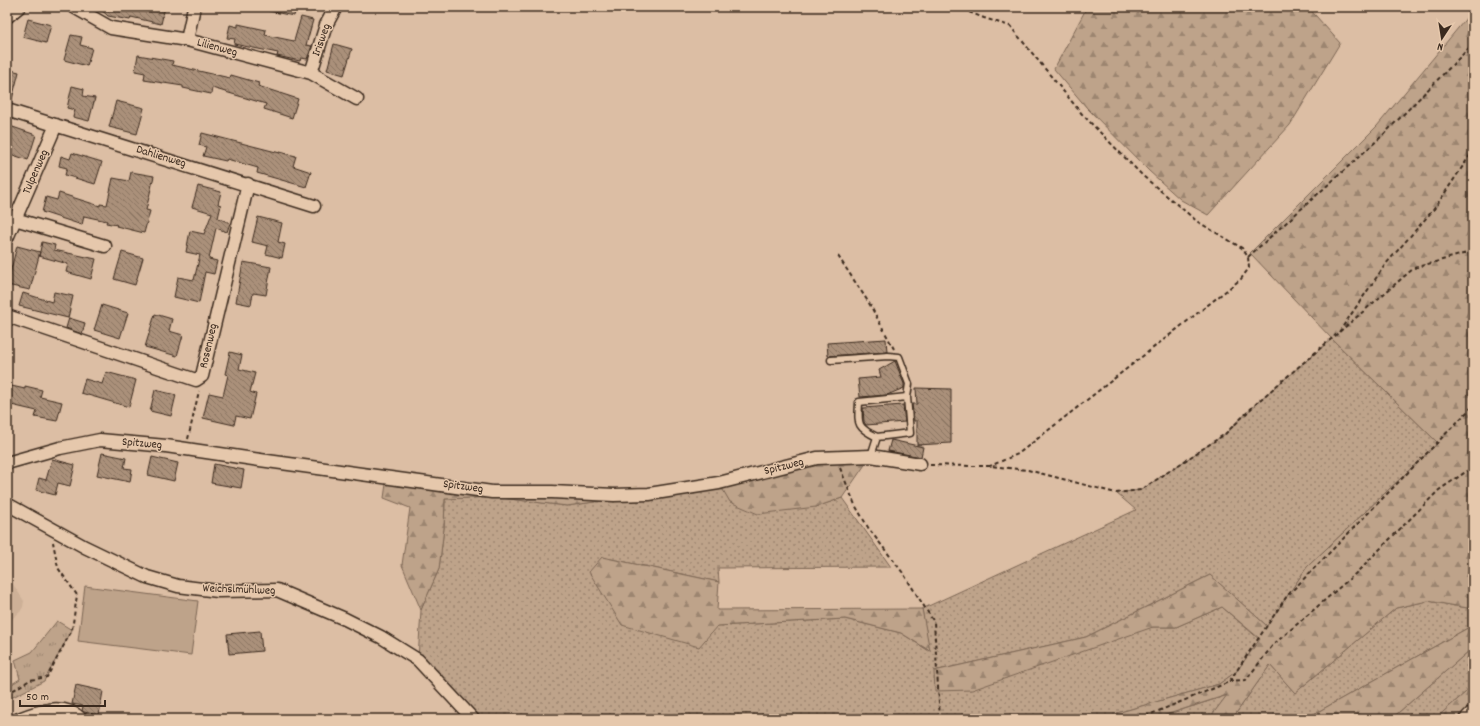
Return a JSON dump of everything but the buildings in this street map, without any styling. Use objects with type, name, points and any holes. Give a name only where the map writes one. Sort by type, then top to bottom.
[{"type":"street","points":[[7,17],[19,7]]},
{"type":"street","name":"Lilienweg","points":[[74,7],[111,28],[171,36],[311,73],[358,99]]},
{"type":"street","points":[[187,40],[194,7]]},
{"type":"street","name":"Irisweg","points":[[311,73],[326,25],[336,7]]},
{"type":"street","name":"Dahlienweg","points":[[7,110],[248,184],[314,206]]},
{"type":"street","name":"Tulpenweg","points":[[7,238],[56,125]]},
{"type":"street","name":"Rosenweg","points":[[7,316],[196,380],[202,376],[248,184]]},
{"type":"street","points":[[15,219],[105,246]]},
{"type":"street","name":"Spitzweg","points":[[7,463],[60,448],[100,440],[185,449],[492,492],[552,492],[614,495],[650,494],[719,483],[818,458],[871,456],[920,464]]},
{"type":"street","name":"Weichslmühlweg","points":[[7,504],[50,528],[147,577],[178,586],[218,591],[277,590],[345,619],[418,660],[473,719]]},
{"type":"street","points":[[19,719],[39,711],[60,709],[76,714],[81,719]]},
{"type":"street","points":[[1469,719],[1473,715]]},
{"type":"lane","points":[[831,360],[888,356],[899,357],[909,384],[907,397],[910,433],[877,437],[865,431],[858,422],[858,402],[907,397]]},
{"type":"lane","points":[[871,456],[877,437]]},
{"type":"path","points":[[956,7],[1010,26],[1082,114],[1143,176],[1198,222],[1242,248],[1248,257],[1249,268],[1241,279],[1018,454],[990,466]]},
{"type":"path","points":[[1248,257],[1382,136],[1473,44]]},
{"type":"path","points":[[1337,334],[1385,265],[1434,209],[1473,151]]},
{"type":"path","points":[[920,464],[990,466],[1028,470],[1116,493],[1140,490],[1225,434],[1261,399],[1414,268],[1470,252],[1473,254]]},
{"type":"path","points":[[838,256],[869,303],[899,357]]},
{"type":"path","points":[[185,449],[202,376]]},
{"type":"path","points":[[1229,682],[1287,596],[1473,406]]},
{"type":"path","points":[[836,458],[854,505],[869,528],[903,573],[934,622],[940,719]]},
{"type":"path","points":[[1139,719],[1229,682],[1246,680],[1273,645],[1355,574],[1439,490],[1473,467]]},
{"type":"path","points":[[7,694],[30,680],[47,677],[72,630],[77,594],[58,568],[50,528]]},
{"type":"shaded area","points":[[7,575],[24,601],[20,612],[7,623]]},
{"type":"green space","points":[[1087,7],[1308,7],[1340,43],[1290,125],[1208,215],[1181,200],[1149,171],[1087,108],[1054,69]]},
{"type":"green space","points":[[1473,10],[1473,609],[1428,601],[1396,608],[1295,693],[1270,665],[1232,719],[1209,719],[1227,695],[1153,719],[1124,719],[1117,713],[1219,684],[1237,671],[1260,639],[1222,607],[1176,627],[1153,627],[972,690],[935,691],[934,671],[1086,637],[1210,575],[1267,626],[1307,567],[1438,443],[1332,339],[1250,253],[1377,126]]},
{"type":"green space","points":[[1332,339],[1438,443],[1307,567],[1267,626],[1210,575],[1086,637],[934,671],[1153,627],[1176,627],[1222,607],[1260,640],[1237,671],[1219,684],[1117,713],[1124,719],[473,719],[418,660],[421,610],[439,569],[444,528],[445,499],[493,497],[567,506],[719,483],[816,507],[842,498],[891,567],[718,568],[719,582],[602,557],[717,626],[845,619],[901,633],[929,651],[922,609],[1136,510],[1116,493],[1141,490],[1225,434],[1261,399]]},
{"type":"green space","points":[[871,456],[842,498],[816,507],[758,514],[730,502],[719,483],[817,458]]},
{"type":"green space","points":[[387,477],[492,492],[649,494],[567,506],[493,497],[445,499],[444,528],[439,569],[421,610],[402,565],[410,508],[384,498]]},
{"type":"green space","points":[[602,557],[719,582],[717,610],[922,609],[930,651],[901,633],[845,619],[717,626],[699,647],[622,625],[589,572]]},
{"type":"green space","points":[[85,586],[198,601],[191,655],[78,641]]},
{"type":"green space","points":[[1428,601],[1473,609],[1473,625],[1305,719],[1232,719],[1270,665],[1295,693],[1396,608]]},
{"type":"green space","points":[[57,621],[72,630],[44,681],[7,700],[7,687],[20,679],[15,660],[32,652]]},
{"type":"green space","points":[[1473,625],[1473,644],[1470,650],[1391,719],[1305,719]]},
{"type":"green space","points":[[1473,644],[1473,686],[1435,719],[1391,719],[1470,650]]},
{"type":"green space","points":[[1473,686],[1473,715],[1469,719],[1435,719]]},
{"type":"green space","points":[[1228,695],[1209,719],[1153,719]]}]
